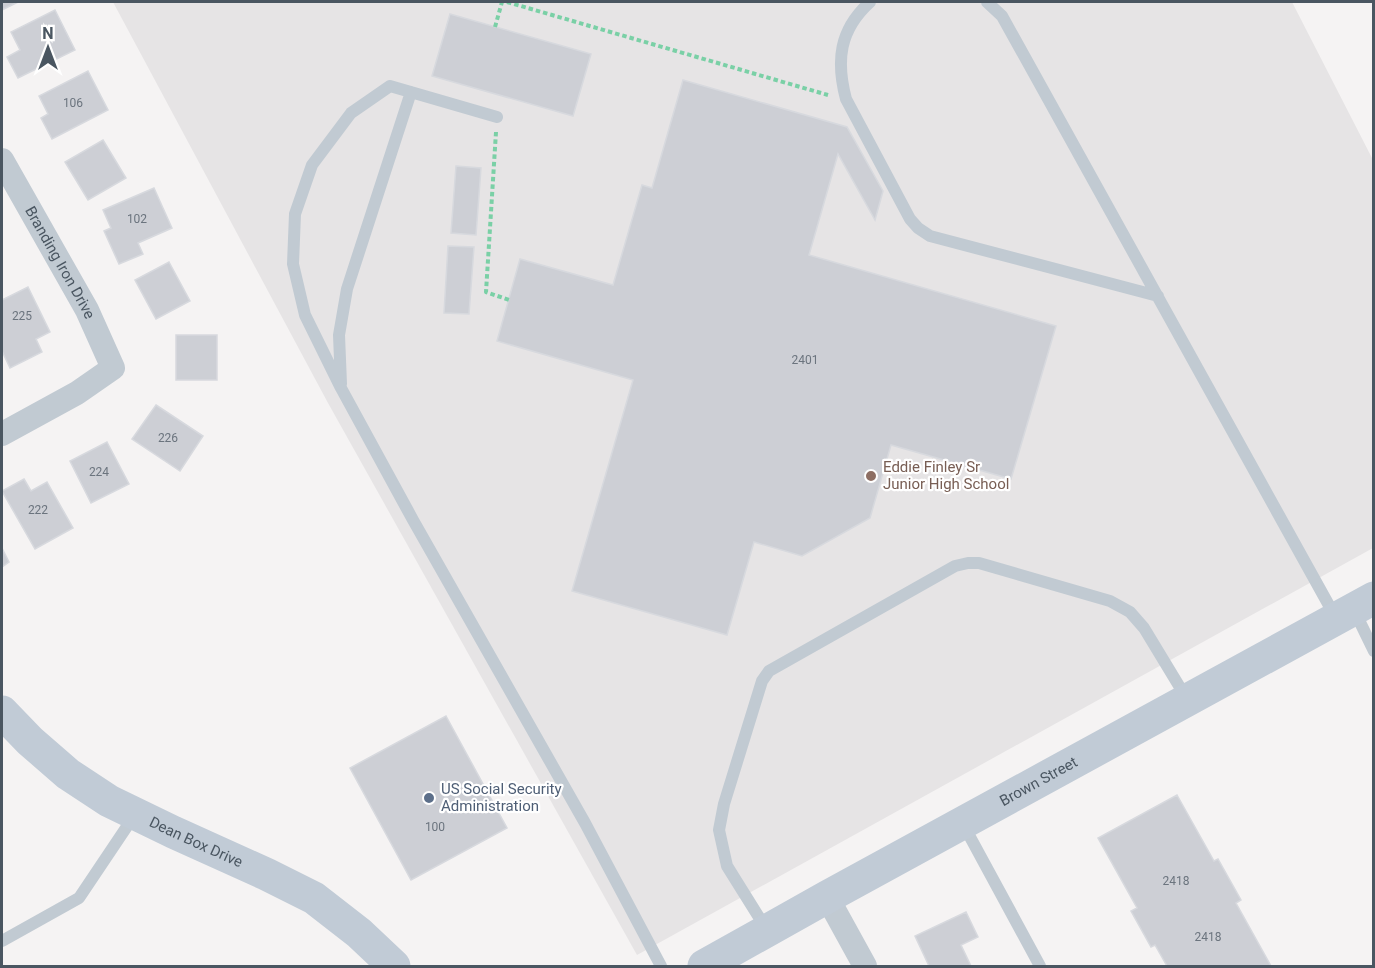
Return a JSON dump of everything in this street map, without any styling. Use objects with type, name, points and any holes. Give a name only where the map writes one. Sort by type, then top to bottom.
[{"type":"main road","name":"Brown Street","points":[[704,966],[1355,609]]},
{"type":"main road","name":"Dean Box Drive","points":[[2,712],[30,741],[68,774],[109,801],[266,873],[314,898],[359,933],[394,966]]},
{"type":"street","name":"Branding Iron Drive","points":[[2,160],[87,310],[113,368],[77,393],[2,434]]},
{"type":"street","points":[[827,897],[865,966]]},
{"type":"lane","points":[[870,2],[855,18],[846,36],[841,51],[842,84],[846,99],[910,219],[918,228],[930,236],[1158,296]]},
{"type":"lane","points":[[987,2],[1002,16],[1158,296],[1355,609],[1374,651]]},
{"type":"lane","points":[[497,117],[390,86],[351,113],[312,165],[295,214],[293,264],[305,315],[341,388],[585,823],[661,966]]},
{"type":"lane","points":[[341,388],[339,335],[347,289],[411,92]]},
{"type":"lane","points":[[767,931],[727,866],[719,830],[724,804],[762,681],[769,671],[955,566],[979,563],[1110,601],[1130,612],[1144,628],[1188,700]]},
{"type":"lane","points":[[2,941],[79,898],[135,814]]},
{"type":"lane","points":[[962,823],[1040,966]]},
{"type":"path","points":[[495,27],[502,2]]},
{"type":"path","points":[[507,2],[846,99]]},
{"type":"path","points":[[497,117],[486,292],[509,300]]},
{"type":"shaded area","name":"Eddie Finley Sr Junior High School","points":[[113,2],[1292,2],[1373,160],[1373,548],[637,955],[328,403]]},
{"type":"building","points":[[2,2],[18,2],[2,10]]},
{"type":"building","points":[[55,10],[75,50],[18,78],[7,57],[20,50],[11,32]]},
{"type":"building","points":[[450,14],[591,54],[573,116],[432,76]]},
{"type":"building","points":[[88,71],[108,110],[52,139],[41,118],[48,114],[39,96]]},
{"type":"building","points":[[683,80],[847,127],[883,191],[875,220],[838,154],[809,255],[1056,326],[1011,479],[891,445],[870,518],[802,556],[754,542],[727,635],[572,591],[633,380],[497,341],[520,259],[613,285],[642,185],[652,188]]},
{"type":"building","points":[[103,140],[126,178],[88,200],[65,162]]},
{"type":"building","points":[[456,166],[481,168],[476,235],[451,233]]},
{"type":"building","points":[[154,188],[172,228],[138,243],[143,254],[119,264],[104,231],[111,228],[103,210]]},
{"type":"building","points":[[448,246],[474,247],[469,314],[444,313]]},
{"type":"building","points":[[169,262],[190,301],[156,319],[135,280]]},
{"type":"building","points":[[28,287],[50,332],[36,339],[42,352],[10,368],[2,351],[2,300]]},
{"type":"building","points":[[176,335],[217,335],[217,380],[176,380]]},
{"type":"building","points":[[156,405],[203,436],[180,471],[132,439]]},
{"type":"building","points":[[107,442],[129,484],[91,503],[70,461]]},
{"type":"building","points":[[24,479],[31,491],[47,482],[73,528],[35,549],[2,491]]},
{"type":"building","points":[[2,548],[9,562],[2,567]]},
{"type":"building","name":"US Social Security Administration","points":[[446,716],[507,828],[411,880],[350,768]]},
{"type":"building","points":[[1177,795],[1214,861],[1218,859],[1241,900],[1236,903],[1271,966],[1167,966],[1155,945],[1151,947],[1131,911],[1137,908],[1098,838]]},
{"type":"building","points":[[966,912],[978,937],[961,945],[971,966],[929,966],[915,936]]},
{"type":"place","name":"Eddie Finley Sr Junior High School","points":[[871,476]]},
{"type":"place","name":"US Social Security Administration","points":[[429,798]]}]
